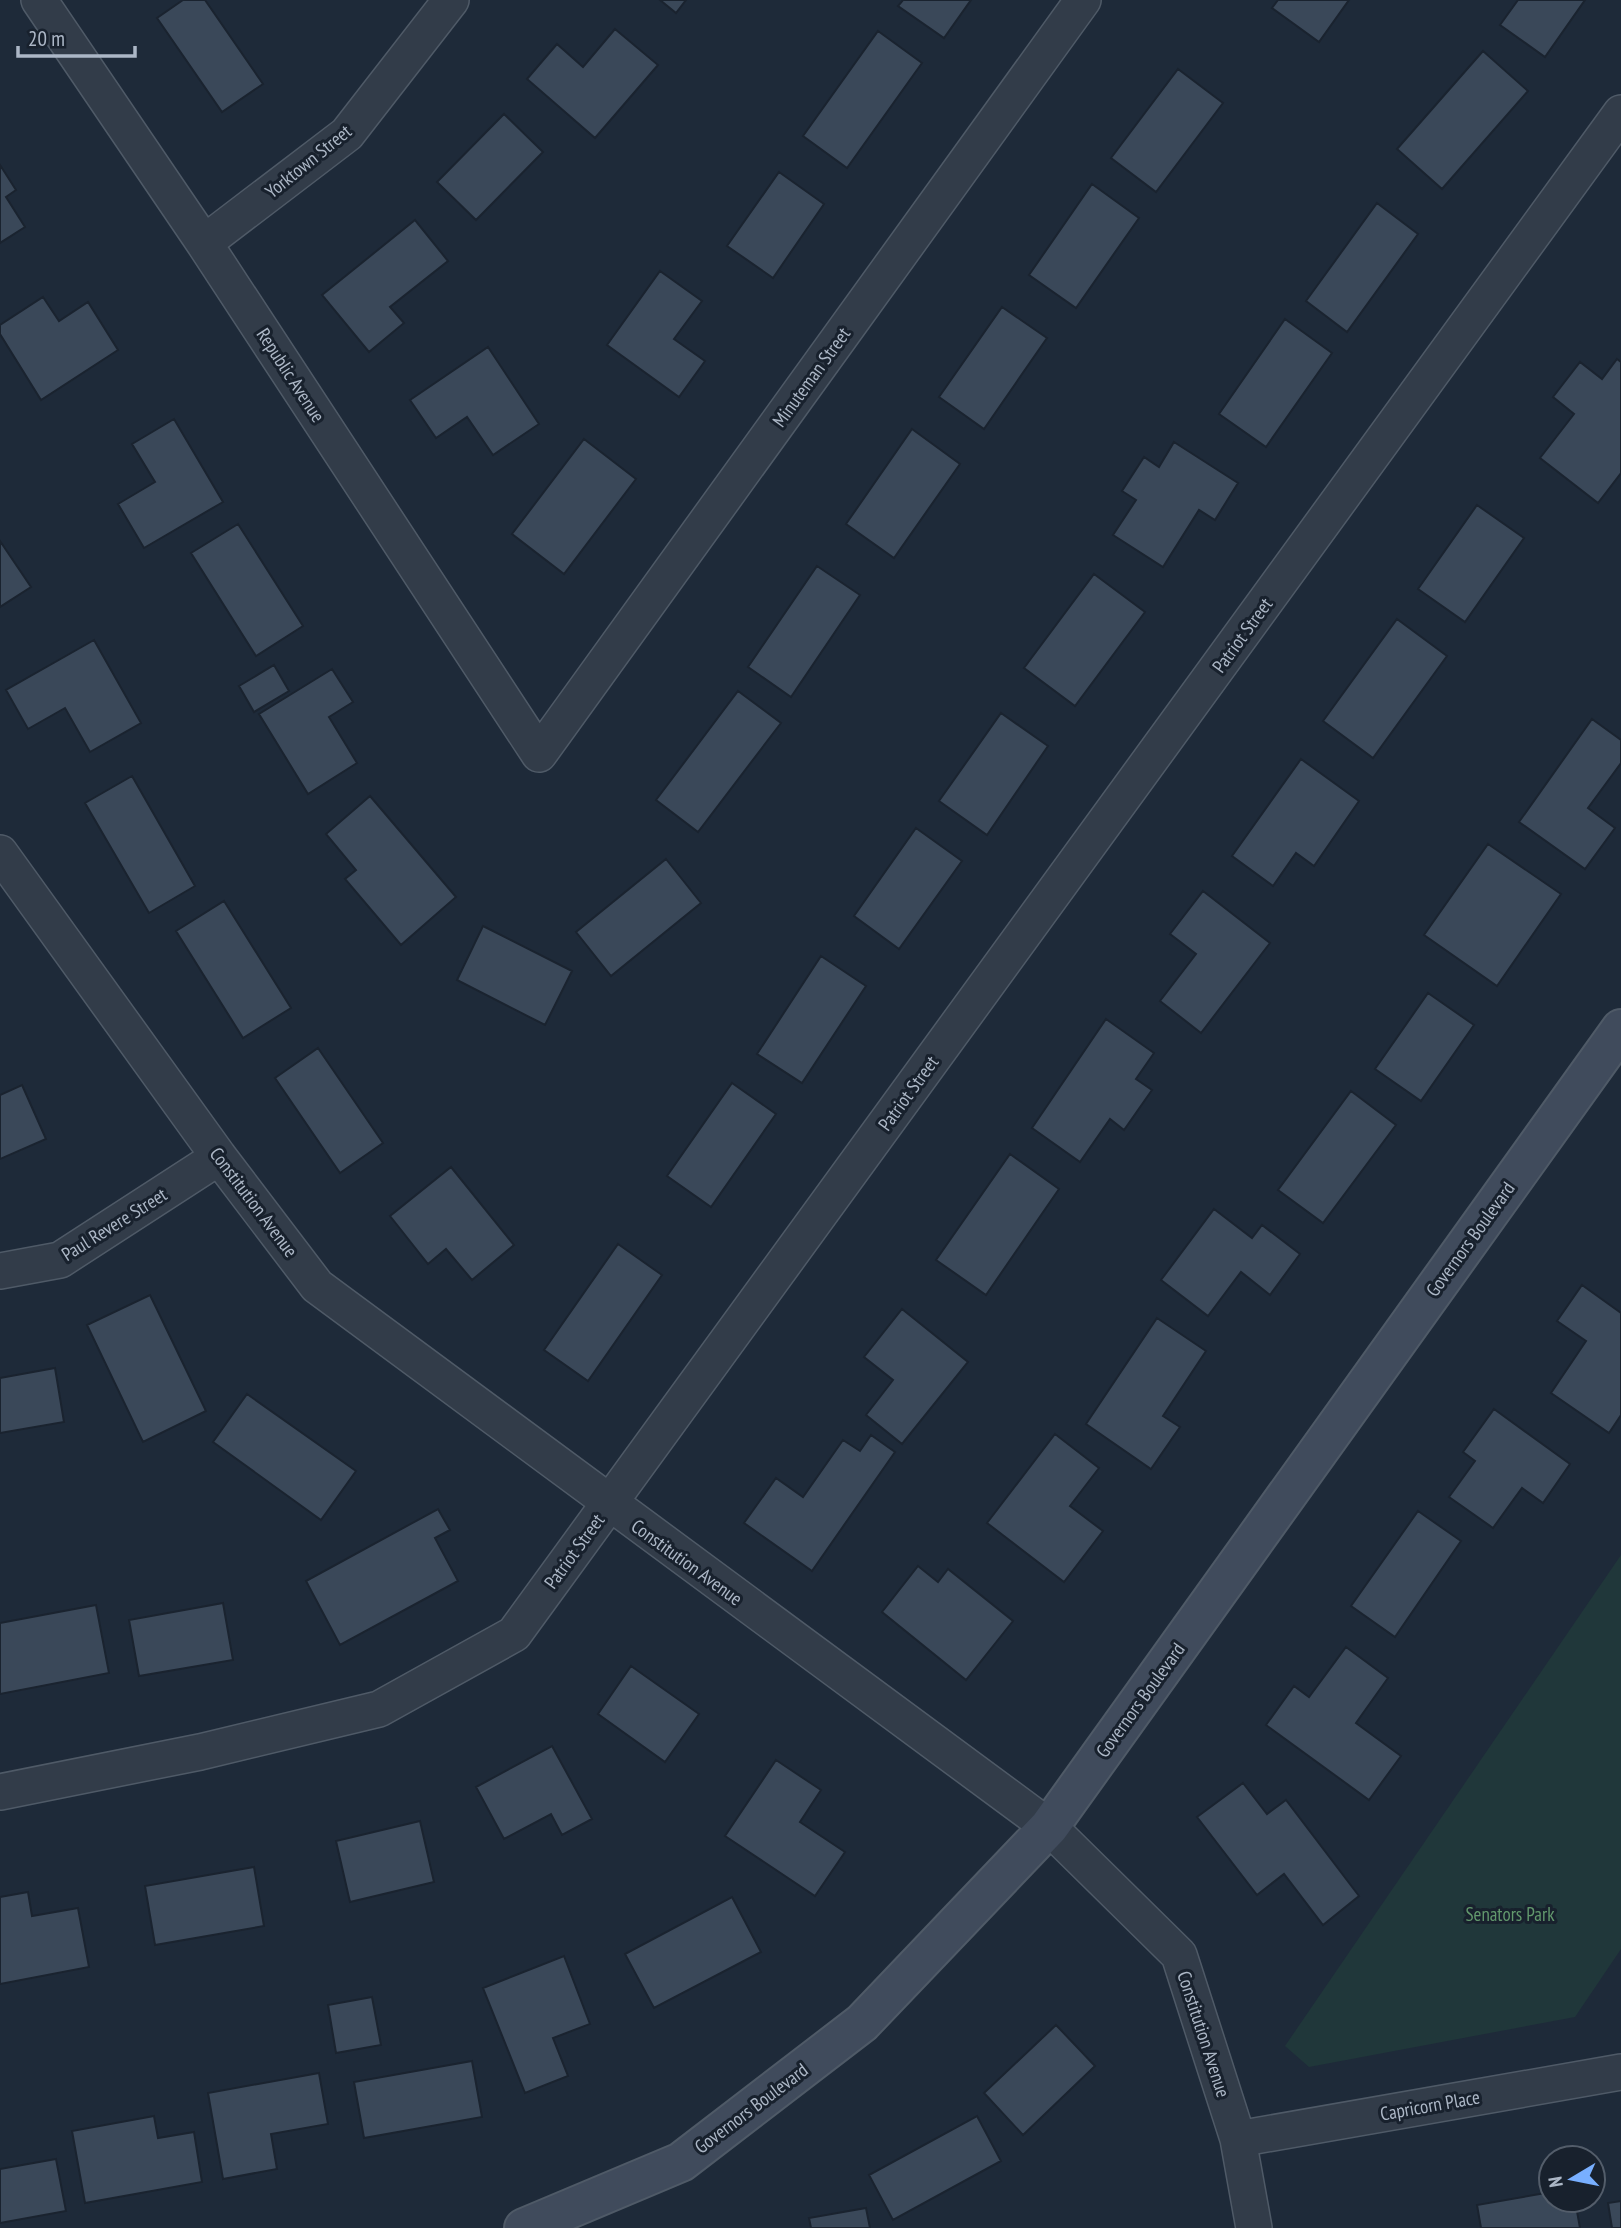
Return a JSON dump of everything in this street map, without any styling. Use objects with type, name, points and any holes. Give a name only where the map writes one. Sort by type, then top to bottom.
[{"type":"main road","name":"Governors Boulevard","points":[[524,2228],[681,2162],[862,2023],[1049,1827],[1621,1029]]},
{"type":"street","name":"Republic Avenue","points":[[38,0],[204,243],[539,754]]},
{"type":"street","name":"Yorktown Street","points":[[204,243],[347,134],[451,0]]},
{"type":"street","name":"Minuteman Street","points":[[539,754],[1083,0]]},
{"type":"street","name":"Patriot Street","points":[[0,1792],[200,1752],[379,1709],[514,1634],[1621,113]]},
{"type":"street","name":"Constitution Avenue","points":[[0,853],[219,1157],[317,1286],[1049,1827],[1179,1955],[1238,2139],[1254,2228]]},
{"type":"street","name":"Paul Revere Street","points":[[0,1271],[60,1260],[219,1157]]},
{"type":"street","name":"Capricorn Place","points":[[1238,2139],[1621,2072]]},
{"type":"green space","name":"Senators Park","points":[[1621,1555],[1621,1949],[1575,2017],[1309,2067],[1285,2046]]},
{"type":"building","points":[[183,0],[205,0],[263,84],[222,112],[157,18]]},
{"type":"building","points":[[660,0],[686,0],[676,13]]},
{"type":"building","points":[[903,0],[971,0],[944,38],[898,6]]},
{"type":"building","points":[[1278,0],[1349,0],[1319,42],[1272,8]]},
{"type":"building","points":[[1518,0],[1585,0],[1545,57],[1500,25]]},
{"type":"building","points":[[615,29],[658,65],[595,138],[527,79],[557,44],[583,67]]},
{"type":"building","points":[[878,31],[922,63],[847,168],[803,136]]},
{"type":"building","points":[[1483,51],[1528,91],[1442,189],[1397,149]]},
{"type":"building","points":[[1178,69],[1223,103],[1156,192],[1111,158]]},
{"type":"building","points":[[504,114],[543,152],[476,220],[437,182]]},
{"type":"building","points":[[0,165],[16,190],[6,197],[25,227],[0,243]]},
{"type":"building","points":[[779,172],[824,204],[773,278],[727,246]]},
{"type":"building","points":[[1092,184],[1139,218],[1076,308],[1029,275]]},
{"type":"building","points":[[1377,203],[1418,234],[1347,332],[1306,301]]},
{"type":"building","points":[[415,220],[448,261],[390,307],[404,323],[369,352],[322,295]]},
{"type":"building","points":[[660,271],[702,301],[674,339],[705,361],[679,397],[607,345]]},
{"type":"building","points":[[43,297],[59,321],[88,302],[118,350],[41,400],[0,334],[0,325]]},
{"type":"building","points":[[1002,307],[1047,338],[984,429],[939,397]]},
{"type":"building","points":[[1285,319],[1332,353],[1266,447],[1219,414]]},
{"type":"building","points":[[488,347],[539,424],[493,455],[467,417],[436,438],[410,400]]},
{"type":"building","points":[[1617,359],[1621,362],[1621,473],[1598,503],[1540,458],[1574,414],[1553,397],[1580,362],[1602,379]]},
{"type":"building","points":[[174,419],[223,502],[144,548],[118,504],[155,482],[132,444]]},
{"type":"building","points":[[912,429],[960,464],[894,558],[846,524]]},
{"type":"building","points":[[584,439],[636,479],[564,574],[512,534]]},
{"type":"building","points":[[1174,442],[1238,483],[1215,520],[1199,510],[1163,567],[1113,535],[1136,500],[1122,491],[1144,457],[1159,467]]},
{"type":"building","points":[[1477,505],[1524,538],[1465,622],[1418,589]]},
{"type":"building","points":[[238,524],[303,626],[256,656],[191,553]]},
{"type":"building","points":[[0,541],[31,587],[0,607]]},
{"type":"building","points":[[817,566],[860,595],[791,697],[748,667]]},
{"type":"building","points":[[1094,574],[1145,612],[1075,706],[1024,668]]},
{"type":"building","points":[[1397,619],[1447,656],[1373,758],[1323,721]]},
{"type":"building","points":[[94,640],[141,723],[90,752],[65,708],[28,729],[6,690]]},
{"type":"building","points":[[274,665],[289,691],[254,712],[239,686]]},
{"type":"building","points":[[332,669],[353,702],[329,717],[357,763],[308,794],[259,714]]},
{"type":"building","points":[[738,691],[781,723],[698,832],[656,800]]},
{"type":"building","points":[[1001,713],[1048,746],[987,835],[939,801]]},
{"type":"building","points":[[1592,719],[1621,740],[1621,763],[1588,808],[1615,828],[1585,869],[1519,822]]},
{"type":"building","points":[[1301,759],[1359,801],[1314,866],[1296,853],[1273,886],[1232,856]]},
{"type":"building","points":[[132,776],[195,886],[149,913],[85,803]]},
{"type":"building","points":[[370,796],[456,897],[401,945],[345,879],[356,870],[326,834]]},
{"type":"building","points":[[916,828],[962,861],[899,949],[854,916]]},
{"type":"building","points":[[1488,844],[1561,894],[1497,986],[1424,935]]},
{"type":"building","points":[[666,859],[701,903],[611,976],[576,932]]},
{"type":"building","points":[[1203,891],[1270,943],[1201,1033],[1160,1001],[1196,954],[1170,934]]},
{"type":"building","points":[[224,901],[291,1008],[243,1038],[176,931]]},
{"type":"building","points":[[483,926],[572,971],[545,1025],[457,980]]},
{"type":"building","points":[[821,956],[866,986],[802,1083],[757,1054]]},
{"type":"building","points":[[1428,993],[1474,1025],[1421,1101],[1375,1069]]},
{"type":"building","points":[[1106,1019],[1154,1053],[1136,1079],[1152,1090],[1124,1130],[1110,1119],[1080,1162],[1032,1128]]},
{"type":"building","points":[[318,1048],[383,1143],[340,1173],[275,1078]]},
{"type":"building","points":[[732,1083],[776,1114],[711,1207],[667,1176]]},
{"type":"building","points":[[22,1085],[46,1139],[0,1159],[0,1095]]},
{"type":"building","points":[[1351,1091],[1396,1125],[1323,1223],[1278,1190]]},
{"type":"building","points":[[1010,1154],[1059,1189],[986,1295],[936,1260]]},
{"type":"building","points":[[451,1167],[514,1245],[472,1280],[446,1249],[428,1264],[390,1216]]},
{"type":"building","points":[[1214,1209],[1252,1238],[1262,1225],[1300,1254],[1270,1295],[1241,1272],[1208,1316],[1161,1280]]},
{"type":"building","points":[[618,1244],[662,1275],[588,1381],[544,1350]]},
{"type":"building","points":[[1582,1285],[1621,1313],[1621,1415],[1609,1433],[1551,1393],[1586,1341],[1557,1321]]},
{"type":"building","points":[[150,1295],[206,1411],[143,1442],[87,1325]]},
{"type":"building","points":[[902,1309],[968,1362],[902,1444],[866,1415],[893,1380],[864,1357]]},
{"type":"building","points":[[1157,1318],[1206,1351],[1163,1416],[1180,1427],[1151,1469],[1086,1424]]},
{"type":"building","points":[[55,1368],[64,1422],[0,1433],[0,1378]]},
{"type":"building","points":[[247,1394],[356,1471],[321,1520],[213,1442]]},
{"type":"building","points":[[1494,1409],[1570,1464],[1543,1503],[1522,1488],[1493,1528],[1449,1497],[1475,1461],[1463,1452]]},
{"type":"building","points":[[1055,1434],[1099,1468],[1070,1506],[1103,1531],[1064,1582],[987,1523]]},
{"type":"building","points":[[871,1435],[895,1452],[812,1571],[744,1523],[776,1478],[803,1497],[843,1440],[860,1451]]},
{"type":"building","points":[[438,1509],[450,1530],[435,1538],[458,1581],[340,1645],[306,1581]]},
{"type":"building","points":[[1418,1511],[1461,1541],[1395,1637],[1351,1606]]},
{"type":"building","points":[[918,1566],[938,1582],[948,1569],[1013,1621],[966,1680],[882,1612]]},
{"type":"building","points":[[223,1603],[233,1660],[139,1676],[129,1620]]},
{"type":"building","points":[[96,1605],[109,1673],[0,1694],[0,1623]]},
{"type":"building","points":[[1346,1647],[1388,1678],[1356,1723],[1401,1756],[1369,1800],[1266,1725],[1294,1686],[1309,1697]]},
{"type":"building","points":[[631,1666],[699,1714],[665,1762],[598,1714]]},
{"type":"building","points":[[552,1746],[592,1819],[562,1835],[551,1814],[504,1839],[476,1787]]},
{"type":"building","points":[[776,1760],[821,1790],[800,1822],[845,1852],[815,1896],[725,1836]]},
{"type":"building","points":[[1243,1783],[1267,1814],[1286,1800],[1359,1896],[1323,1925],[1284,1874],[1257,1895],[1197,1817]]},
{"type":"building","points":[[420,1821],[434,1882],[350,1902],[336,1841]]},
{"type":"building","points":[[254,1867],[264,1926],[155,1945],[145,1886]]},
{"type":"building","points":[[28,1892],[32,1916],[78,1908],[89,1967],[0,1984],[0,1897]]},
{"type":"building","points":[[732,1897],[761,1952],[654,2008],[625,1954]]},
{"type":"building","points":[[564,1956],[590,2024],[553,2038],[568,2076],[525,2093],[483,1988]]},
{"type":"building","points":[[372,1997],[381,2045],[336,2053],[328,2005]]},
{"type":"building","points":[[1056,2025],[1095,2066],[1023,2135],[984,2093]]},
{"type":"building","points":[[472,2061],[482,2117],[364,2138],[354,2082]]},
{"type":"building","points":[[319,2073],[328,2124],[271,2134],[277,2169],[223,2179],[208,2093]]},
{"type":"building","points":[[154,2116],[158,2138],[194,2132],[202,2182],[85,2203],[72,2131]]},
{"type":"building","points":[[977,2116],[1001,2161],[893,2220],[869,2175]]},
{"type":"building","points":[[56,2159],[66,2211],[0,2223],[0,2169]]},
{"type":"building","points":[[1537,2194],[1537,2214],[1578,2214],[1580,2228],[1481,2228],[1477,2205]]},
{"type":"building","points":[[1621,2201],[1621,2228],[1612,2228],[1608,2203]]},
{"type":"building","points":[[866,2208],[870,2228],[811,2228],[809,2218]]}]
